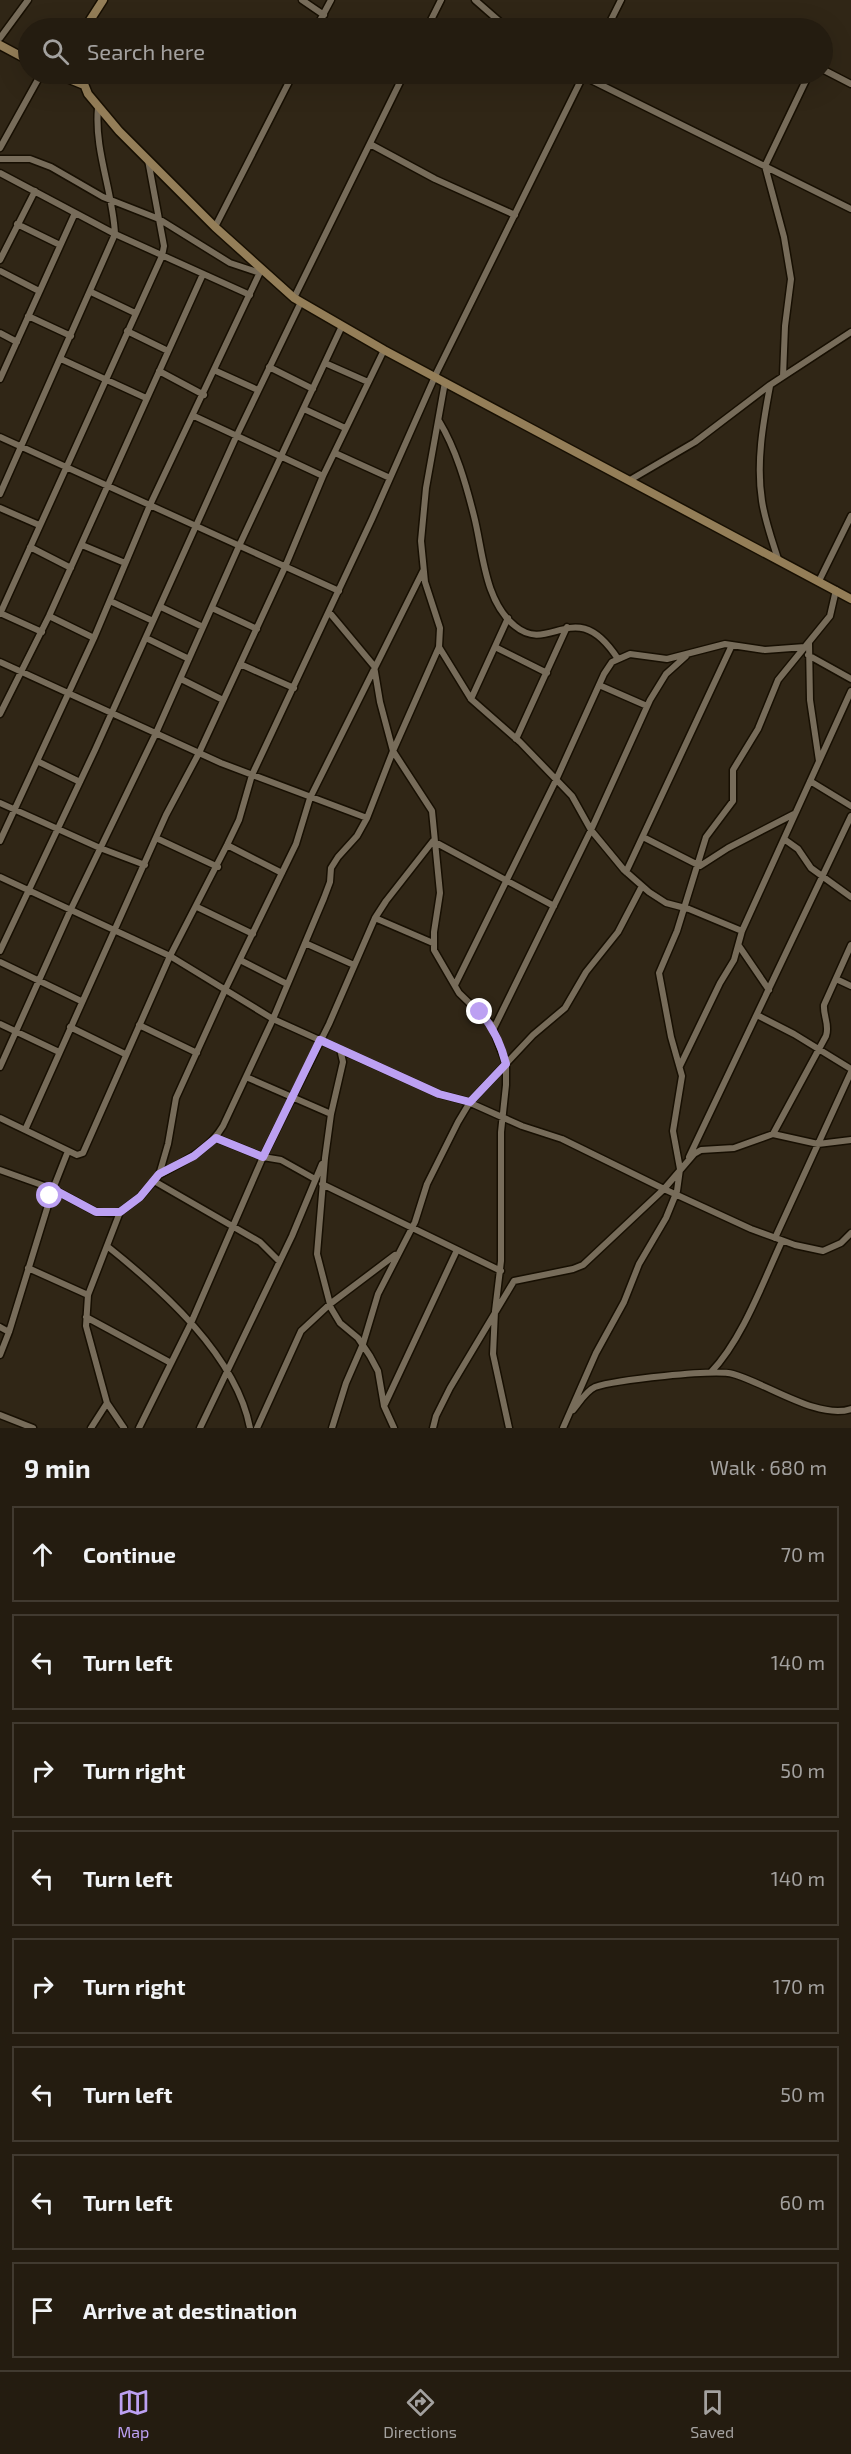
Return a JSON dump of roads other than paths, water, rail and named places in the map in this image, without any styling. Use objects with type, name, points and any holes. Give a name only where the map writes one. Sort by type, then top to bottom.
[{"type":"street","points":[[0,38],[28,0]]},
{"type":"street","points":[[91,18],[103,0]]},
{"type":"street","points":[[302,0],[324,15]]},
{"type":"street","points":[[322,18],[331,0]]},
{"type":"street","points":[[432,18],[441,0]]},
{"type":"street","points":[[475,0],[496,18]]},
{"type":"street","points":[[612,18],[621,0]]},
{"type":"street","points":[[0,45],[18,55]]},
{"type":"street","points":[[833,75],[851,84]]},
{"type":"street","points":[[0,148],[35,84]]},
{"type":"street","points":[[215,227],[288,84]]},
{"type":"street","points":[[0,951],[112,714],[297,300],[399,84]]},
{"type":"street","points":[[0,1118],[77,1155],[83,1153],[170,956],[218,867],[239,820],[252,775],[339,591],[435,377],[580,84]]},
{"type":"street","points":[[602,84],[851,209]]},
{"type":"street","points":[[783,376],[785,326],[791,279],[784,237],[765,166],[804,84]]},
{"type":"street","points":[[84,85],[99,108],[148,160],[261,272],[297,300],[384,350],[851,598]]},
{"type":"street","points":[[0,494],[115,234],[97,124],[99,108]]},
{"type":"street","points":[[370,144],[435,179],[515,215]]},
{"type":"street","points":[[0,159],[38,162],[111,201],[143,211],[159,219],[230,263],[261,272]]},
{"type":"street","points":[[42,632],[0,613],[162,256],[164,246],[148,160]]},
{"type":"street","points":[[0,173],[115,234],[250,295]]},
{"type":"street","points":[[0,260],[2,249],[34,191]]},
{"type":"street","points":[[0,379],[75,213]]},
{"type":"street","points":[[17,224],[60,245]]},
{"type":"street","points":[[0,271],[39,291]]},
{"type":"street","points":[[0,841],[94,638],[150,505],[216,371],[261,272]]},
{"type":"street","points":[[0,714],[42,632],[203,273]]},
{"type":"street","points":[[91,292],[135,313]]},
{"type":"street","points":[[28,316],[71,336]]},
{"type":"street","points":[[0,1067],[71,909],[181,680],[239,546],[342,326]]},
{"type":"street","points":[[127,332],[168,351]]},
{"type":"street","points":[[630,480],[695,442],[770,385],[851,332]]},
{"type":"street","points":[[0,333],[17,342]]},
{"type":"street","points":[[25,1130],[156,838],[199,753],[285,567],[345,428],[384,350]]},
{"type":"street","points":[[61,359],[146,398]]},
{"type":"street","points":[[325,363],[368,382]]},
{"type":"street","points":[[268,367],[313,389]]},
{"type":"street","points":[[159,371],[204,395]]},
{"type":"street","points":[[216,371],[258,390]]},
{"type":"street","points":[[159,1174],[194,1156],[216,1138],[273,1019],[330,882],[331,868],[357,836],[367,818],[393,751],[439,647],[440,628],[423,571],[421,541],[423,514],[445,382]]},
{"type":"street","points":[[770,385],[763,425],[760,481],[765,518],[778,559]]},
{"type":"street","points":[[304,409],[345,428]]},
{"type":"street","points":[[194,416],[323,476]]},
{"type":"street","points":[[439,421],[447,434],[466,488],[482,564],[497,603],[514,626],[531,635],[540,636],[567,627],[594,632],[618,659]]},
{"type":"street","points":[[0,437],[339,591]]},
{"type":"street","points":[[335,453],[390,478]]},
{"type":"street","points":[[0,508],[39,525]]},
{"type":"street","points":[[819,581],[851,516]]},
{"type":"street","points":[[81,545],[125,563]]},
{"type":"street","points":[[30,547],[71,568]]},
{"type":"street","points":[[124,1428],[107,1403],[86,1326],[88,1295],[120,1212],[140,1197],[159,1174],[168,1144],[176,1098],[225,990],[296,844],[310,798],[423,571]]},
{"type":"street","points":[[563,1428],[596,1353],[624,1302],[642,1257],[666,1218],[676,1194],[680,1169],[673,1137],[673,1122],[682,1081],[658,978],[710,830],[733,801],[732,770],[758,729],[778,680],[830,616],[836,590]]},
{"type":"street","points":[[0,594],[7,597]]},
{"type":"street","points":[[110,601],[153,621]]},
{"type":"street","points":[[161,607],[203,627]]},
{"type":"street","points":[[212,608],[256,629]]},
{"type":"street","points":[[329,612],[374,666],[380,702],[393,751],[432,811],[440,893],[433,943],[438,958],[459,993],[480,1012],[493,1030],[506,1064],[507,1084],[502,1118],[501,1271],[495,1311],[494,1367],[509,1428]]},
{"type":"street","points":[[49,616],[94,638]]},
{"type":"street","points":[[471,699],[508,618]]},
{"type":"street","points":[[516,739],[567,627]]},
{"type":"street","points":[[146,638],[189,659]]},
{"type":"street","points":[[455,985],[556,780],[608,667],[618,659],[636,654],[667,659],[716,646],[732,645],[765,650],[807,645]]},
{"type":"street","points":[[626,872],[732,645]]},
{"type":"street","points":[[807,645],[812,714],[819,761]]},
{"type":"street","points":[[439,647],[471,699],[516,739],[572,796],[591,830],[626,872],[666,903],[684,907],[742,931]]},
{"type":"street","points":[[495,647],[547,673]]},
{"type":"street","points":[[493,1030],[591,830],[647,706],[666,674],[690,652]]},
{"type":"street","points":[[808,655],[851,679]]},
{"type":"street","points":[[0,662],[199,753],[310,798],[367,818]]},
{"type":"street","points":[[240,664],[294,688]]},
{"type":"street","points":[[181,680],[223,700]]},
{"type":"street","points":[[598,685],[647,706]]},
{"type":"street","points":[[680,1066],[720,983],[734,960],[742,931],[851,691]]},
{"type":"street","points":[[37,761],[80,782]]},
{"type":"street","points":[[810,781],[851,806]]},
{"type":"street","points":[[0,803],[100,848],[145,865]]},
{"type":"street","points":[[643,837],[701,866],[728,848],[795,814]]},
{"type":"street","points":[[434,1428],[440,1406],[514,1281],[583,1265],[664,1189],[687,1160],[851,816]]},
{"type":"street","points":[[156,838],[218,867]]},
{"type":"street","points":[[784,839],[798,849],[810,868],[851,897]]},
{"type":"street","points":[[434,841],[554,906]]},
{"type":"street","points":[[151,1428],[141,1425],[191,1323],[263,1157],[320,1040],[375,918],[434,841]]},
{"type":"street","points":[[227,845],[282,873]]},
{"type":"street","points":[[0,877],[115,928],[170,956],[273,1019],[439,1094],[470,1102],[502,1118],[562,1139],[664,1189],[778,1239],[815,1251],[823,1251],[841,1243],[851,1233]]},
{"type":"street","points":[[332,1428],[376,1301],[396,1255],[411,1229],[427,1184],[470,1102],[533,1035],[560,1013],[568,1003],[588,968],[618,932],[642,886]]},
{"type":"street","points":[[197,907],[253,934]]},
{"type":"street","points":[[375,918],[433,943]]},
{"type":"street","points":[[305,943],[354,965]]},
{"type":"street","points":[[773,1134],[828,1032],[824,1005],[851,945]]},
{"type":"street","points":[[739,946],[769,990]]},
{"type":"street","points":[[240,960],[287,984]]},
{"type":"street","points":[[0,962],[81,1001]]},
{"type":"street","points":[[836,979],[851,986]]},
{"type":"street","points":[[711,1372],[725,1358],[758,1294],[778,1239],[851,1070],[757,1015]]},
{"type":"street","points":[[0,1024],[59,1052]]},
{"type":"street","points":[[139,1024],[197,1053]]},
{"type":"street","points":[[70,1027],[126,1054]]},
{"type":"street","points":[[340,1049],[341,1071],[331,1114],[325,1158],[317,1254],[330,1304],[340,1323],[363,1344],[378,1371],[384,1406],[394,1428]]},
{"type":"street","points":[[246,1077],[331,1114]]},
{"type":"street","points":[[687,1160],[701,1150],[734,1148],[773,1134],[818,1144],[851,1140]]},
{"type":"street","points":[[216,1138],[263,1157],[281,1160],[315,1179]]},
{"type":"street","points":[[0,1355],[53,1189],[68,1151]]},
{"type":"street","points":[[200,1428],[325,1158]]},
{"type":"street","points":[[0,1170],[53,1189],[96,1212],[120,1212]]},
{"type":"street","points":[[154,1181],[260,1242],[279,1261]]},
{"type":"street","points":[[322,1185],[501,1271]]},
{"type":"street","points":[[107,1246],[137,1270],[191,1323],[226,1370],[243,1405],[250,1428]]},
{"type":"street","points":[[384,1406],[457,1250]]},
{"type":"street","points":[[257,1428],[301,1331],[330,1304],[396,1255]]},
{"type":"street","points":[[28,1268],[88,1295]]},
{"type":"street","points":[[86,1317],[171,1363]]},
{"type":"street","points":[[0,1327],[9,1332]]},
{"type":"street","points":[[569,1415],[586,1394],[598,1386],[711,1372],[736,1375],[821,1408],[844,1411],[851,1409]]},
{"type":"street","points":[[91,1428],[107,1403]]},
{"type":"street","points":[[0,1415],[33,1428]]}]
